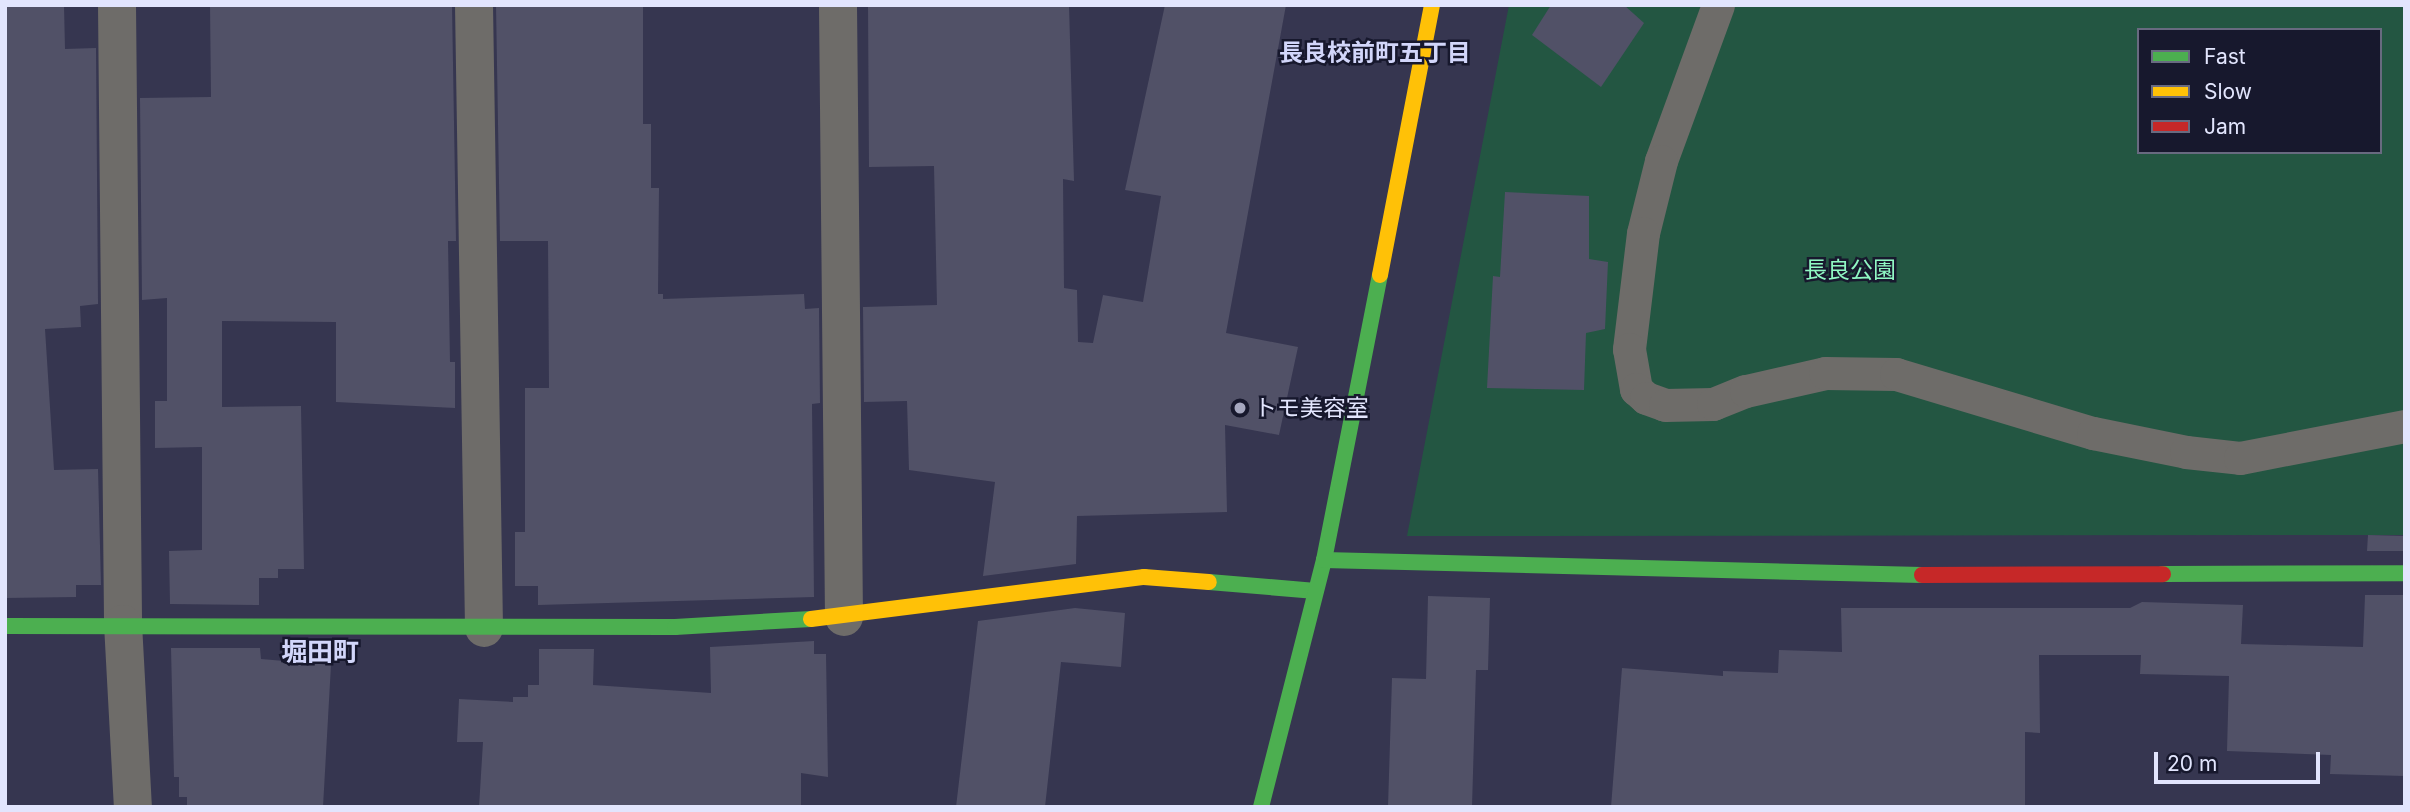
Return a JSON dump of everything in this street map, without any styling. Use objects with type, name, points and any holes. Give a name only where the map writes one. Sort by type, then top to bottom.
[{"type":"street","points":[[117,5],[123,624],[133,807]]},
{"type":"street","points":[[474,5],[484,628]]},
{"type":"street","points":[[838,5],[845,617]]},
{"type":"street","points":[[1261,807],[1324,560],[1432,5]]},
{"type":"street","points":[[1324,560],[1848,575],[2405,573]]},
{"type":"street","points":[[5,626],[123,624],[675,627],[845,617],[1144,577],[1316,591]]},
{"type":"lane","points":[[1718,5],[1661,161],[1643,233],[1629,349],[1636,389],[1646,398],[1665,405],[1713,404],[1746,391],[1825,373],[1896,374],[2093,433],[2186,453],[2240,458],[2405,426]]},
{"type":"green space","name":"長良公園","points":[[1509,5],[2405,5],[2405,535],[1407,536]]},
{"type":"building","points":[[5,5],[64,5],[65,49],[96,48],[98,304],[80,306],[81,327],[45,329],[54,470],[98,469],[101,585],[76,585],[76,597],[5,598]]},
{"type":"building","points":[[210,5],[452,5],[456,241],[448,241],[450,362],[455,362],[455,408],[336,402],[336,322],[222,321],[222,407],[301,406],[304,569],[278,569],[278,578],[259,578],[259,605],[170,604],[169,551],[202,550],[202,447],[155,448],[155,401],[167,401],[167,298],[142,300],[140,98],[211,97]]},
{"type":"building","points":[[496,5],[643,5],[643,124],[651,124],[651,188],[659,188],[658,294],[663,294],[663,299],[804,294],[805,309],[819,308],[820,403],[812,404],[814,597],[538,605],[538,586],[515,586],[515,532],[525,532],[525,388],[549,388],[548,241],[500,241]]},
{"type":"building","points":[[868,5],[1069,5],[1074,181],[1063,179],[1064,288],[1077,290],[1078,342],[1093,343],[1103,295],[1143,302],[1161,196],[1125,190],[1165,5],[1286,5],[1226,333],[1298,347],[1279,435],[1225,425],[1227,512],[1077,516],[1076,564],[983,576],[995,482],[909,470],[907,401],[864,402],[863,307],[937,305],[934,166],[869,167]]},
{"type":"building","points":[[1551,5],[1624,5],[1644,23],[1601,87],[1532,35]]},
{"type":"building","points":[[1505,192],[1589,196],[1589,259],[1608,262],[1605,329],[1586,333],[1584,390],[1487,388],[1493,276],[1500,277]]},
{"type":"building","points":[[2368,535],[2405,536],[2405,551],[2367,551]]},
{"type":"building","points":[[2365,595],[2405,595],[2405,776],[2330,774],[2331,755],[2227,751],[2229,676],[2140,674],[2141,655],[2039,655],[2040,733],[2025,732],[2025,807],[1611,807],[1622,668],[1723,676],[1723,671],[1778,673],[1779,650],[1842,652],[1841,608],[2130,608],[2142,602],[2243,605],[2241,644],[2363,647]]},
{"type":"building","points":[[1428,596],[1490,598],[1488,670],[1476,670],[1472,807],[1388,807],[1392,678],[1426,679]]},
{"type":"building","points":[[1075,608],[1125,613],[1121,667],[1061,662],[1045,807],[956,807],[978,621]]},
{"type":"building","points":[[814,641],[814,654],[826,654],[828,777],[801,773],[801,807],[479,807],[483,742],[457,742],[459,699],[513,702],[513,697],[528,697],[528,685],[539,685],[539,649],[594,649],[593,685],[711,693],[710,647]]},
{"type":"building","points":[[171,648],[260,648],[261,659],[331,665],[323,807],[187,807],[187,797],[179,797],[179,777],[174,777]]},
{"type":"traffic: fast","points":[[1261,807],[1324,560],[1380,275]]},
{"type":"traffic: fast","points":[[1324,560],[1922,575]]},
{"type":"traffic: fast","points":[[2163,574],[2405,573]]},
{"type":"traffic: fast","points":[[1209,582],[1316,591]]},
{"type":"traffic: fast","points":[[5,626],[675,627],[811,619]]},
{"type":"traffic: slow","points":[[1380,275],[1432,5]]},
{"type":"traffic: slow","points":[[811,619],[1144,577],[1209,582]]},
{"type":"traffic: jam","points":[[1922,575],[2163,574]]},
{"type":"place","name":"トモ美容室","points":[[1240,408]]},
{"type":"district","name":"長良校前町五丁目","points":[[1375,53]]},
{"type":"district","name":"堀田町","points":[[320,652]]}]
